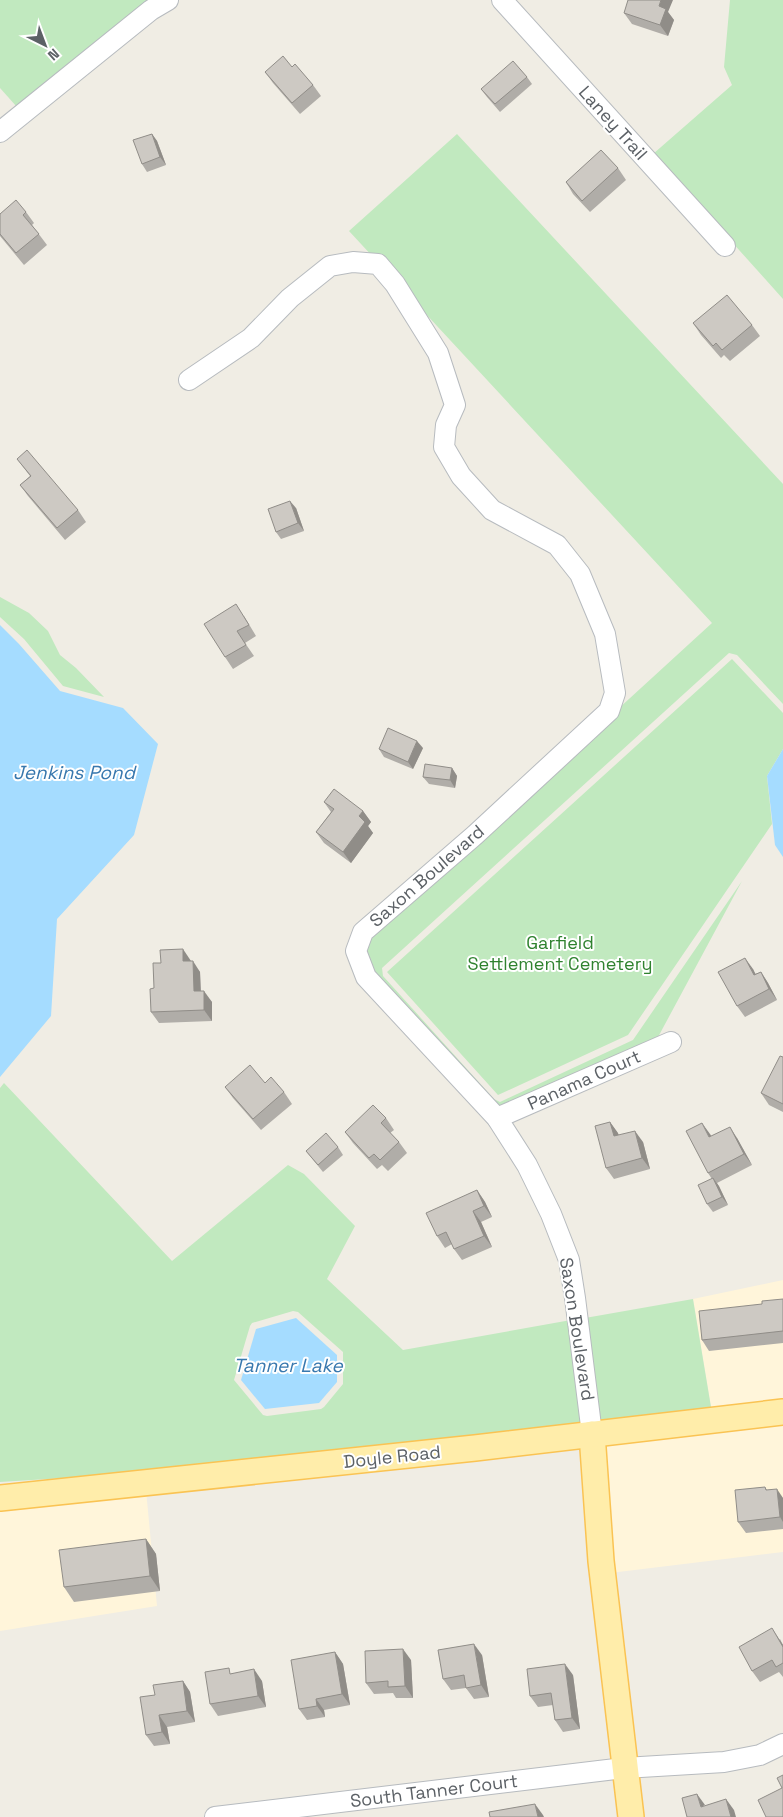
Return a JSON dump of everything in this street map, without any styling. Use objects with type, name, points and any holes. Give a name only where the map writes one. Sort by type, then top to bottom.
[{"type":"main road","name":"Doyle Road","points":[[0,1498],[783,1412]]},
{"type":"main road","name":"Saxon Boulevard","points":[[592,1434],[601,1561],[631,1817]]},
{"type":"street","points":[[0,132],[151,10],[168,0]]},
{"type":"street","name":"Laney Trail","points":[[502,0],[725,246]]},
{"type":"street","name":"Saxon Boulevard","points":[[189,380],[250,338],[290,298],[330,266],[353,262],[378,264],[395,284],[438,353],[455,405],[446,426],[444,447],[461,476],[492,510],[557,545],[580,574],[605,634],[615,693],[609,711],[475,835],[363,932],[356,951],[366,977],[497,1118],[528,1165],[551,1214],[569,1260],[592,1434]]},
{"type":"street","name":"Panama Court","points":[[497,1118],[671,1042]]},
{"type":"street","name":"South Tanner Court","points":[[225,1816],[624,1768],[724,1762],[760,1755],[783,1744]]},
{"type":"shaded area","points":[[783,1280],[783,1404],[712,1413],[693,1299]]},
{"type":"shaded area","points":[[783,1420],[783,1552],[610,1573],[600,1441]]},
{"type":"shaded area","points":[[146,1490],[157,1606],[0,1631],[0,1506]]},
{"type":"green space","points":[[0,0],[152,0],[17,107],[0,88]]},
{"type":"green space","points":[[730,0],[783,0],[783,299],[653,154],[732,85],[724,67]]},
{"type":"green space","points":[[457,134],[783,484],[783,704],[737,655],[729,653],[382,968],[383,976],[494,1099],[500,1102],[633,1040],[742,881],[657,1039],[499,1108],[372,973],[364,951],[369,937],[712,623],[349,231]]},
{"type":"green space","points":[[0,597],[29,613],[48,631],[60,655],[76,668],[104,697],[63,686],[24,639],[0,617]]},
{"type":"green space","name":"Garfield Settlement Cemetery","points":[[732,659],[783,713],[783,749],[767,776],[772,824],[628,1035],[498,1095],[387,972]]},
{"type":"green space","points":[[4,1083],[172,1261],[288,1165],[304,1174],[355,1226],[327,1279],[403,1350],[571,1320],[584,1427],[526,1434],[451,1438],[320,1456],[175,1471],[0,1482],[0,1088]],"holes":[[[293,1311],[298,1312],[343,1352],[343,1384],[321,1409],[263,1415],[234,1380],[250,1326],[252,1323]]]},
{"type":"green space","points":[[693,1299],[712,1413],[598,1426],[585,1318]]},
{"type":"water","name":"Jenkins Pond","points":[[0,625],[60,691],[123,708],[158,744],[134,835],[57,919],[51,1016],[0,1077]]},
{"type":"water","points":[[783,749],[783,857],[775,845],[767,776]]},
{"type":"water","name":"Tanner Lake","points":[[296,1318],[337,1355],[337,1382],[319,1403],[265,1409],[241,1380],[256,1329]]},
{"type":"building","points":[[628,0],[661,0],[659,6],[666,9],[660,25],[624,13]]},
{"type":"building","points":[[283,56],[292,67],[295,64],[313,85],[292,103],[265,72]]},
{"type":"building","points":[[513,61],[527,77],[495,104],[481,89]]},
{"type":"building","points":[[152,134],[160,157],[142,164],[133,140]]},
{"type":"building","points":[[601,150],[618,168],[582,201],[566,182]]},
{"type":"building","points":[[16,200],[26,212],[23,215],[39,234],[16,253],[0,234],[0,214]]},
{"type":"building","points":[[727,295],[752,325],[722,350],[716,343],[713,346],[693,323]]},
{"type":"building","points":[[27,450],[78,510],[57,528],[20,485],[31,476],[17,459]]},
{"type":"building","points":[[290,501],[298,523],[276,532],[268,509]]},
{"type":"building","points":[[236,604],[249,625],[237,631],[246,645],[225,657],[204,624]]},
{"type":"building","points":[[388,728],[417,741],[408,762],[379,749]]},
{"type":"building","points":[[425,764],[452,768],[450,780],[423,777]]},
{"type":"building","points":[[334,789],[363,811],[359,816],[365,822],[343,852],[316,832],[334,809],[324,802]]},
{"type":"building","points":[[183,949],[183,961],[193,961],[194,991],[204,991],[204,1010],[151,1012],[150,989],[154,988],[153,963],[161,963],[160,950]]},
{"type":"building","points":[[745,958],[754,975],[761,972],[769,989],[737,1006],[718,972]]},
{"type":"building","points":[[780,1056],[783,1057],[783,1104],[761,1093]]},
{"type":"building","points":[[250,1065],[265,1083],[271,1077],[284,1092],[253,1119],[225,1087]]},
{"type":"building","points":[[373,1105],[386,1118],[381,1123],[399,1142],[380,1160],[374,1154],[369,1158],[345,1132]]},
{"type":"building","points":[[610,1122],[614,1136],[635,1131],[642,1158],[606,1168],[595,1126]]},
{"type":"building","points":[[702,1123],[709,1137],[730,1127],[744,1154],[708,1173],[686,1131]]},
{"type":"building","points":[[326,1133],[338,1147],[318,1165],[306,1151]]},
{"type":"building","points":[[713,1178],[722,1197],[707,1204],[698,1185]]},
{"type":"building","points":[[477,1190],[484,1206],[473,1211],[484,1236],[454,1249],[446,1232],[437,1236],[426,1213]]},
{"type":"building","points":[[783,1299],[783,1331],[702,1340],[699,1311],[762,1304],[762,1301]]},
{"type":"building","points":[[765,1487],[766,1490],[777,1489],[780,1517],[738,1522],[735,1490]]},
{"type":"building","points":[[146,1539],[150,1576],[64,1587],[59,1550]]},
{"type":"building","points":[[772,1628],[783,1647],[783,1663],[776,1667],[772,1660],[752,1671],[739,1647]]},
{"type":"building","points":[[474,1644],[481,1685],[466,1688],[464,1675],[443,1679],[438,1650]]},
{"type":"building","points":[[403,1649],[405,1686],[388,1687],[388,1681],[366,1683],[365,1651]]},
{"type":"building","points":[[335,1652],[342,1694],[316,1699],[317,1706],[299,1709],[291,1660]]},
{"type":"building","points":[[565,1664],[572,1718],[555,1720],[551,1693],[530,1696],[527,1669]]},
{"type":"building","points":[[229,1668],[230,1674],[254,1669],[258,1696],[210,1704],[205,1672]]},
{"type":"building","points":[[183,1681],[187,1711],[159,1715],[162,1732],[146,1735],[140,1697],[155,1695],[153,1685]]},
{"type":"building","points":[[783,1775],[783,1817],[766,1817],[758,1800],[782,1788],[777,1778]]},
{"type":"building","points":[[697,1794],[701,1807],[726,1799],[731,1817],[687,1817],[682,1798]]},
{"type":"building","points":[[535,1804],[538,1817],[490,1817],[489,1812]]}]
